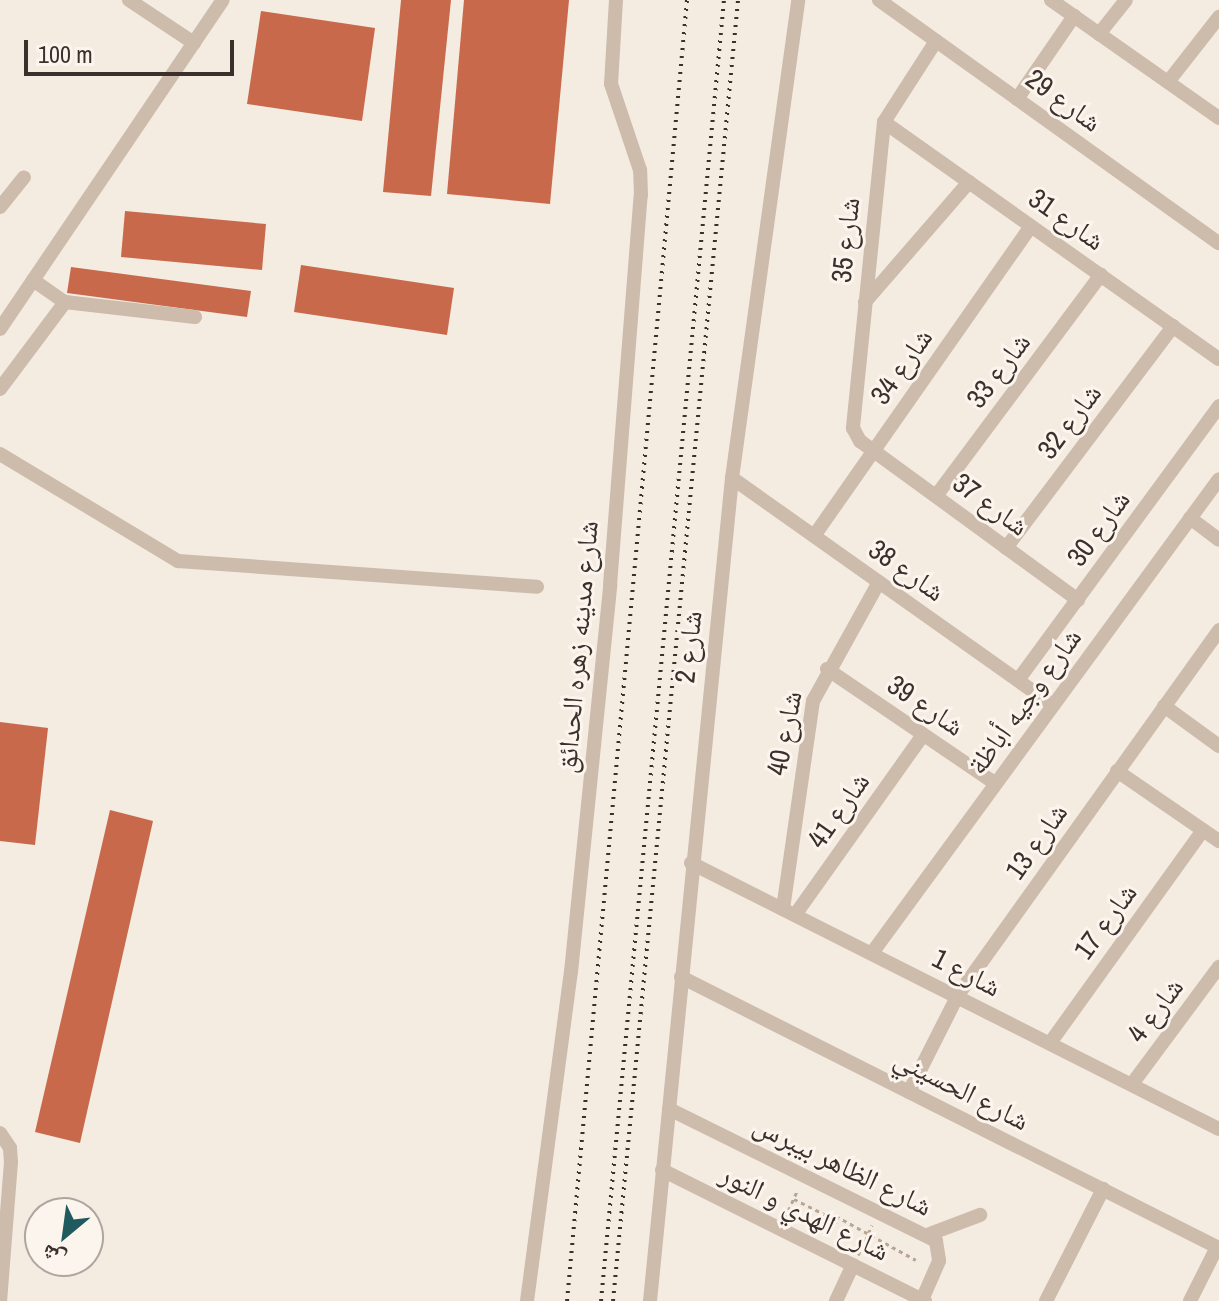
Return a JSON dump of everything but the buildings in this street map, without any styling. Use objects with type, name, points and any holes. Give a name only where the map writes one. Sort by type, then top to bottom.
[{"type":"street","points":[[129,0],[194,43]]},
{"type":"street","points":[[0,329],[223,0]]},
{"type":"street","name":"شارع مدينه زهره الحدائق","points":[[527,1301],[574,941],[610,585],[641,195],[640,170],[611,84],[616,0]]},
{"type":"street","name":"شارع 2","points":[[650,1301],[691,863],[732,478],[798,0]]},
{"type":"street","name":"شارع 29","points":[[879,0],[1219,243]]},
{"type":"street","points":[[1051,0],[1070,8],[1099,34],[1219,118]]},
{"type":"street","points":[[1099,34],[1126,0]]},
{"type":"street","points":[[1017,99],[1070,8]]},
{"type":"street","points":[[1168,82],[1219,17]]},
{"type":"street","name":"شارع 35","points":[[874,451],[853,428],[884,122],[936,41]]},
{"type":"street","name":"شارع 31","points":[[884,122],[1219,359]]},
{"type":"street","points":[[0,207],[24,177]]},
{"type":"street","points":[[865,302],[969,182]]},
{"type":"street","name":"شارع 34","points":[[814,536],[1031,226]]},
{"type":"street","name":"شارع 33","points":[[936,496],[1101,275]]},
{"type":"street","points":[[33,280],[65,302],[195,317]]},
{"type":"street","points":[[0,389],[65,302]]},
{"type":"street","name":"شارع 32","points":[[1006,548],[1173,326]]},
{"type":"street","name":"شارع 30","points":[[1018,680],[1219,406]]},
{"type":"street","name":"شارع 37","points":[[874,451],[1078,600]]},
{"type":"street","points":[[0,454],[178,561],[537,587]]},
{"type":"street","name":"شارع 38","points":[[732,478],[1053,705]]},
{"type":"street","name":"شارع وجيه أباظة","points":[[872,953],[1219,479]]},
{"type":"street","points":[[1190,518],[1219,540]]},
{"type":"street","name":"شارع 40","points":[[789,912],[809,715],[827,669],[879,582]]},
{"type":"street","name":"شارع 13","points":[[909,1092],[958,995],[1219,631]]},
{"type":"street","name":"شارع 39","points":[[827,669],[996,784]]},
{"type":"street","points":[[1164,706],[1219,746]]},
{"type":"street","name":"شارع 41","points":[[789,912],[923,735]]},
{"type":"street","points":[[1117,771],[1219,841]]},
{"type":"street","name":"شارع 17","points":[[1050,1043],[1203,830]]},
{"type":"street","name":"شارع 1","points":[[691,863],[1219,1129]]},
{"type":"street","name":"شارع 4","points":[[1132,1084],[1219,967]]},
{"type":"street","name":"شارع الحسيني","points":[[681,977],[1218,1247]]},
{"type":"street","name":"شارع الظاهر بيبرس","points":[[669,1109],[927,1235],[941,1250],[924,1300]]},
{"type":"street","points":[[0,1301],[11,1162],[1,1130]]},
{"type":"street","name":"شارع الهدي و النور","points":[[662,1170],[924,1300]]},
{"type":"street","points":[[1046,1301],[1103,1189]]},
{"type":"street","points":[[927,1235],[980,1215]]},
{"type":"street","points":[[1190,1301],[1218,1247]]},
{"type":"street","points":[[836,1301],[853,1265]]},
{"type":"path","points":[[780,1229],[804,1175]]},
{"type":"path","points":[[794,1199],[830,1217],[836,1216],[838,1221],[916,1260]]},
{"type":"path","points":[[853,1265],[878,1212]]},
{"type":"railway","points":[[567,1301],[687,0]]},
{"type":"railway","points":[[601,1301],[724,0]]},
{"type":"railway","points":[[613,1301],[738,0]]}]
